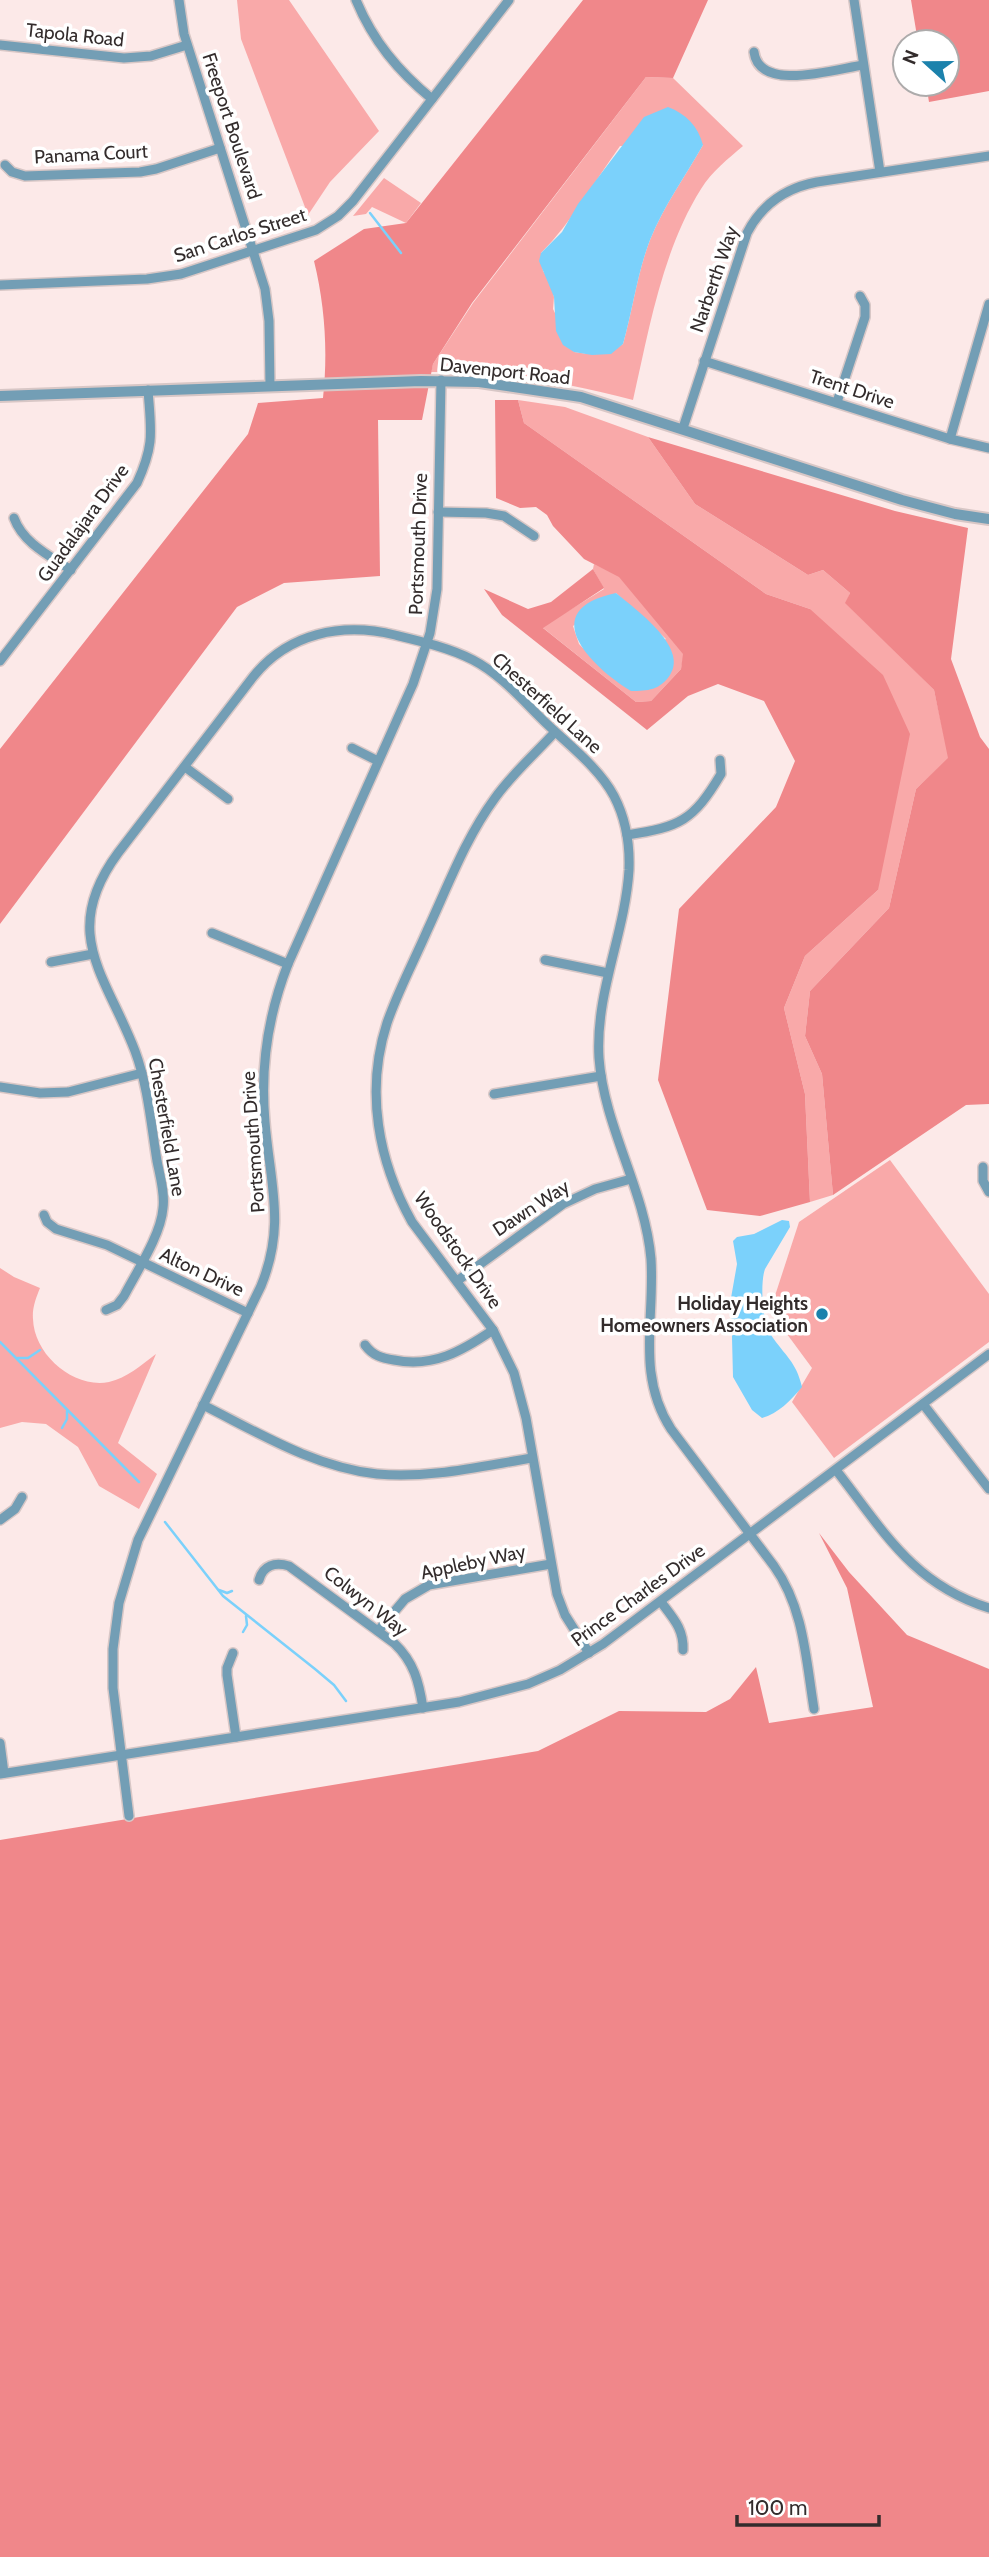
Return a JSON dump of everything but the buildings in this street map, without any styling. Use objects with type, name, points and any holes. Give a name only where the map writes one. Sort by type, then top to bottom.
[{"type":"street","name":"Freeport Boulevard","points":[[179,0],[187,45],[266,301],[270,386]]},
{"type":"street","points":[[356,0],[385,54],[432,99]]},
{"type":"street","name":"San Carlos Street","points":[[0,285],[159,278],[192,271],[316,230],[338,216],[353,201],[509,0]]},
{"type":"street","points":[[854,0],[880,172]]},
{"type":"street","name":"Tapola Road","points":[[0,45],[124,58],[151,56],[187,45]]},
{"type":"street","points":[[754,52],[761,68],[776,75],[792,76],[863,65]]},
{"type":"street","name":"Panama Court","points":[[5,165],[12,172],[25,176],[140,172],[220,148]]},
{"type":"street","name":"Narberth Way","points":[[683,428],[747,233],[766,206],[783,193],[803,185],[989,156]]},
{"type":"street","points":[[837,402],[865,317],[865,305],[860,296]]},
{"type":"street","points":[[950,439],[989,304]]},
{"type":"street","name":"Trent Drive","points":[[705,360],[950,439],[989,448]]},
{"type":"street","name":"Davenport Road","points":[[0,396],[441,380],[552,391],[598,401],[902,500],[955,514],[989,519]]},
{"type":"street","name":"Portsmouth Drive","points":[[129,1816],[112,1670],[119,1603],[138,1540],[268,1269],[276,1233],[275,1199],[265,1123],[264,1070],[271,1017],[288,964],[416,677],[428,644],[437,589],[441,380]]},
{"type":"street","name":"Guadalajara Drive","points":[[0,661],[137,483],[148,458],[152,439],[148,390]]},
{"type":"street","points":[[438,512],[503,516],[534,536]]},
{"type":"street","points":[[14,518],[18,530],[32,543],[71,570]]},
{"type":"street","name":"Chesterfield Lane","points":[[106,1310],[121,1301],[159,1227],[163,1208],[142,1073],[134,1048],[99,975],[93,954],[91,912],[102,878],[118,853],[259,670],[294,643],[332,630],[356,629],[389,633],[463,656],[486,668],[607,785],[620,811],[627,835],[628,880],[599,1025],[601,1076],[649,1245],[652,1274],[649,1367],[654,1395],[671,1429],[780,1574],[795,1606],[814,1709]]},
{"type":"street","name":"Woodstock Drive","points":[[555,732],[507,783],[470,839],[393,1006],[379,1060],[376,1113],[389,1174],[412,1222],[493,1330],[518,1384],[561,1605],[589,1653]]},
{"type":"street","points":[[352,748],[378,761]]},
{"type":"street","points":[[627,835],[661,830],[687,819],[721,774],[720,760]]},
{"type":"street","points":[[185,766],[228,799]]},
{"type":"street","points":[[212,933],[288,964]]},
{"type":"street","points":[[51,962],[93,954]]},
{"type":"street","points":[[545,960],[608,973]]},
{"type":"street","points":[[0,1087],[40,1093],[68,1092],[142,1073]]},
{"type":"street","points":[[494,1094],[601,1076]]},
{"type":"street","points":[[983,1167],[983,1181],[989,1192]]},
{"type":"street","name":"Dawn Way","points":[[457,1280],[563,1204],[595,1189],[631,1179]]},
{"type":"street","name":"Alton Drive","points":[[44,1215],[47,1222],[56,1229],[99,1242],[248,1313]]},
{"type":"street","points":[[365,1345],[370,1352],[382,1358],[410,1363],[432,1361],[462,1350],[493,1330]]},
{"type":"street","name":"Prince Charles Drive","points":[[2,1773],[475,1699],[520,1686],[560,1670],[661,1602],[989,1354]]},
{"type":"street","points":[[923,1404],[989,1489]]},
{"type":"street","points":[[203,1405],[313,1458],[378,1474],[436,1474],[533,1458]]},
{"type":"street","points":[[836,1470],[916,1569],[957,1597],[989,1608]]},
{"type":"street","points":[[0,1520],[15,1509],[22,1497]]},
{"type":"street","name":"Colwyn Way","points":[[259,1580],[267,1567],[282,1564],[289,1566],[378,1631],[411,1663],[419,1681],[423,1708]]},
{"type":"street","name":"Appleby Way","points":[[378,1631],[405,1599],[429,1585],[551,1564]]},
{"type":"street","points":[[661,1602],[680,1626],[684,1640],[683,1650]]},
{"type":"street","points":[[233,1653],[229,1661],[228,1675],[236,1737]]},
{"type":"street","points":[[0,1743],[2,1773]]},
{"type":"shaded area","points":[[237,0],[289,0],[379,131],[330,182],[308,215],[241,39]]},
{"type":"shaded area","points":[[583,0],[708,0],[673,78],[646,77],[472,303],[433,364],[422,420],[378,420],[380,576],[284,583],[237,607],[0,924],[0,749],[248,434],[258,403],[323,398],[324,329],[314,261],[364,229],[406,223]]},
{"type":"shaded area","points":[[911,0],[989,0],[989,91],[961,96],[961,28],[916,28]]},
{"type":"shaded area","points":[[646,77],[673,78],[743,146],[705,183],[676,238],[658,292],[633,400],[533,379],[482,373],[431,372],[433,364],[473,303]],"holes":[[[703,145],[668,203],[650,240],[623,344],[600,354],[574,352],[553,309],[554,297],[550,282],[543,271],[541,253],[573,215],[620,146]]]},
{"type":"shaded area","points":[[928,98],[951,98],[929,102]]},
{"type":"shaded area","points":[[384,178],[421,203],[406,223],[372,207],[366,214],[353,216]]},
{"type":"shaded area","points":[[495,400],[518,400],[524,423],[766,594],[810,609],[883,675],[910,734],[878,890],[805,956],[784,1008],[805,1094],[810,1202],[760,1216],[707,1210],[658,1080],[679,909],[776,807],[795,761],[764,701],[718,684],[688,696],[647,730],[502,615],[484,589],[528,609],[551,602],[593,569],[604,588],[543,628],[636,702],[651,701],[681,669],[683,654],[619,577],[584,559],[553,526],[547,515],[536,507],[520,508],[496,498]]},
{"type":"shaded area","points":[[518,400],[565,407],[648,437],[695,504],[808,575],[823,570],[850,593],[846,603],[934,690],[949,758],[916,789],[889,908],[810,991],[805,1036],[822,1074],[833,1195],[810,1202],[805,1094],[784,1008],[805,956],[878,890],[810,609],[766,594],[524,423]]},
{"type":"shaded area","points":[[648,437],[895,511],[968,528],[951,659],[980,737],[989,749],[989,1104],[966,1105],[833,1195],[822,1074],[805,1036],[810,991],[889,908],[916,789],[948,758],[934,690],[845,603],[850,593],[823,570],[808,575],[695,504]]},
{"type":"shaded area","points":[[594,564],[619,576],[684,654],[681,669],[651,701],[636,702],[542,627],[604,589],[593,569]],"holes":[[[616,593],[666,639],[603,669],[579,644],[573,626]]]},
{"type":"shaded area","points":[[890,1160],[989,1294],[989,1342],[834,1458],[792,1402],[812,1368],[770,1311],[799,1222]]},
{"type":"shaded area","points":[[0,1268],[40,1288],[33,1311],[35,1332],[48,1357],[70,1375],[96,1383],[109,1382],[128,1374],[156,1354],[118,1443],[157,1474],[139,1509],[99,1486],[78,1447],[46,1424],[22,1422],[0,1428]]},
{"type":"shaded area","points":[[819,1533],[849,1572],[907,1635],[989,1669],[989,2557],[0,2557],[0,1840],[538,1751],[619,1711],[706,1712],[730,1699],[756,1667],[769,1723],[873,1707],[847,1588]]},
{"type":"water","points":[[668,107],[690,122],[703,145],[668,203],[650,240],[623,344],[611,354],[574,352],[563,345],[556,331],[554,297],[539,261],[541,253],[562,232],[578,204],[644,117]]},
{"type":"water","points":[[616,593],[657,630],[672,653],[674,664],[670,675],[653,689],[631,691],[600,668],[578,639],[574,625],[578,612],[592,601]]},
{"type":"water","points":[[782,1220],[789,1221],[790,1227],[765,1269],[764,1312],[771,1335],[793,1365],[802,1387],[779,1410],[762,1418],[752,1410],[733,1377],[731,1298],[737,1264],[733,1241],[737,1237],[754,1234]]},
{"type":"waterway","points":[[370,213],[401,253]]},
{"type":"waterway","points":[[0,1342],[139,1482]]},
{"type":"waterway","points":[[18,1358],[28,1358],[40,1350]]},
{"type":"waterway","points":[[62,1428],[67,1419],[67,1411]]},
{"type":"waterway","points":[[165,1522],[223,1596],[334,1685],[346,1701]]},
{"type":"waterway","points":[[219,1590],[227,1593],[232,1591]]},
{"type":"waterway","points":[[243,1632],[247,1625],[246,1616]]},
{"type":"place","name":"Holiday Heights Homeowners Association","points":[[822,1314]]}]
